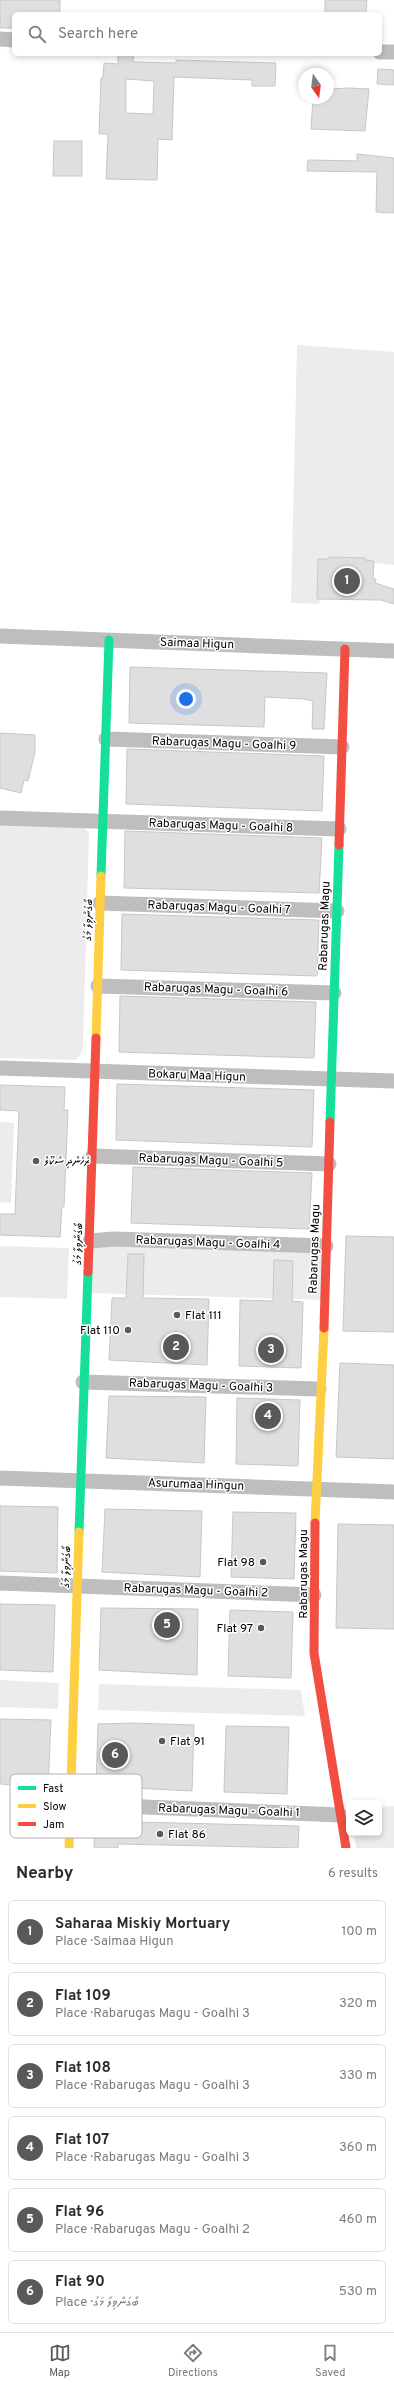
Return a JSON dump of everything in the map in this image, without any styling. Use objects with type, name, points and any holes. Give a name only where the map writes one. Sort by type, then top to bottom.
[{"type":"street","points":[[0,39],[12,40]]},
{"type":"street","points":[[382,52],[394,52]]},
{"type":"street","name":"Saimaa Higun","points":[[0,636],[394,652]]},
{"type":"street","name":"ބޯގަންވިލާ މަގު","points":[[72,1774],[80,1480],[93,1156],[109,640]]},
{"type":"street","name":"Rabarugas Magu","points":[[345,649],[329,1164],[319,1389],[314,1653],[346,1848]]},
{"type":"street","name":"Rabarugas Magu - Goalhi 9","points":[[106,739],[342,747]]},
{"type":"street","name":"Rabarugas Magu - Goalhi 8","points":[[0,818],[339,829]]},
{"type":"street","name":"Rabarugas Magu - Goalhi 7","points":[[100,903],[337,911]]},
{"type":"street","name":"Rabarugas Magu - Goalhi 6","points":[[98,986],[334,994]]},
{"type":"street","name":"Bokaru Maa Higun","points":[[0,1068],[394,1081]]},
{"type":"street","name":"Rabarugas Magu - Goalhi 5","points":[[93,1156],[329,1164]]},
{"type":"street","name":"Rabarugas Magu - Goalhi 4","points":[[90,1241],[114,1239],[326,1246]]},
{"type":"street","name":"Rabarugas Magu - Goalhi 3","points":[[84,1382],[319,1389]]},
{"type":"street","name":"Asurumaa Hingun","points":[[0,1478],[316,1488],[393,1492]]},
{"type":"street","name":"Rabarugas Magu - Goalhi 2","points":[[0,1583],[314,1595]]},
{"type":"street","name":"Rabarugas Magu - Goalhi 1","points":[[142,1807],[340,1814]]},
{"type":"street","name":"ބޯގަންވިލާ މަގު","points":[[69,1838],[69,1848]]},
{"type":"shaded area","points":[[297,345],[394,352],[394,565],[374,563],[374,561],[365,560],[365,558],[329,557],[319,604],[291,603]]},
{"type":"shaded area","points":[[0,821],[83,826],[89,833],[83,1046],[81,1054],[75,1060],[0,1058]]},
{"type":"shaded area","points":[[0,1122],[14,1123],[11,1203],[0,1202]]},
{"type":"shaded area","points":[[90,1241],[326,1246],[325,1300],[88,1293]]},
{"type":"shaded area","points":[[0,1246],[69,1248],[67,1299],[0,1297]]},
{"type":"shaded area","points":[[0,1680],[59,1683],[58,1709],[0,1707]]},
{"type":"shaded area","points":[[99,1684],[301,1690],[305,1716],[98,1710]]},
{"type":"shaded area","points":[[394,1806],[394,1848],[356,1848],[354,1836],[382,1836],[382,1807]]},
{"type":"building","points":[[0,0],[60,0],[60,12],[12,12],[12,28],[0,28]]},
{"type":"building","points":[[325,0],[367,0],[366,12],[325,12]]},
{"type":"building","points":[[118,56],[134,56],[133,62],[176,63],[176,60],[276,63],[275,86],[252,86],[252,80],[174,77],[172,140],[158,139],[157,180],[106,179],[108,134],[99,134],[101,78],[103,78],[104,63],[118,64]],"holes":[[[126,79],[154,81],[153,114],[126,113]]]},
{"type":"building","points":[[378,69],[394,70],[394,85],[377,84]]},
{"type":"building","points":[[334,89],[369,89],[365,131],[311,129],[313,104],[334,104]]},
{"type":"building","points":[[54,141],[82,141],[82,176],[53,176]]},
{"type":"building","points":[[357,154],[394,158],[394,213],[376,212],[377,172],[307,171],[308,160],[357,161]]},
{"type":"building","points":[[329,557],[365,558],[365,560],[374,561],[373,579],[376,579],[375,583],[394,589],[394,604],[381,600],[317,599],[318,559],[328,559]]},
{"type":"building","points":[[130,667],[327,673],[324,729],[312,729],[313,701],[304,699],[265,697],[264,727],[129,723]]},
{"type":"building","points":[[0,733],[35,735],[35,752],[28,781],[24,780],[21,793],[0,788]]},
{"type":"building","points":[[127,749],[324,756],[322,811],[126,804]]},
{"type":"building","points":[[125,831],[322,838],[319,893],[124,888]]},
{"type":"building","points":[[122,914],[319,920],[317,976],[121,970]]},
{"type":"building","points":[[120,996],[316,1002],[314,1058],[119,1052]]},
{"type":"building","points":[[117,1084],[314,1090],[312,1147],[116,1140]]},
{"type":"building","name":"ރެހެންދި ސްކޫލް","points":[[0,1085],[65,1087],[64,1110],[68,1110],[64,1207],[62,1207],[60,1237],[0,1235],[0,1214],[15,1214],[19,1111],[0,1110]]},
{"type":"building","points":[[133,1167],[312,1173],[309,1229],[131,1223]]},
{"type":"building","points":[[346,1236],[394,1237],[394,1332],[343,1331]]},
{"type":"building","points":[[128,1254],[144,1254],[143,1298],[209,1299],[207,1365],[109,1360],[112,1298],[126,1298]]},
{"type":"building","points":[[274,1260],[293,1261],[292,1301],[303,1302],[301,1368],[239,1366],[240,1300],[273,1301]]},
{"type":"building","points":[[340,1363],[394,1365],[394,1459],[336,1457]]},
{"type":"building","points":[[109,1396],[206,1397],[204,1463],[106,1458]]},
{"type":"building","points":[[237,1398],[300,1400],[298,1466],[236,1464]]},
{"type":"building","points":[[0,1506],[58,1507],[57,1573],[0,1571]]},
{"type":"building","points":[[105,1509],[202,1511],[200,1577],[102,1572]]},
{"type":"building","points":[[233,1512],[296,1513],[294,1579],[231,1577]]},
{"type":"building","points":[[338,1524],[394,1525],[394,1629],[336,1628]]},
{"type":"building","points":[[0,1604],[55,1605],[53,1672],[0,1670]]},
{"type":"building","points":[[101,1608],[198,1609],[197,1675],[99,1670]]},
{"type":"building","points":[[230,1610],[293,1612],[291,1678],[228,1676]]},
{"type":"building","points":[[0,1719],[51,1720],[49,1774],[10,1774],[10,1785],[0,1784]]},
{"type":"building","points":[[132,1723],[194,1725],[192,1791],[142,1788],[142,1774],[96,1774],[98,1724]]},
{"type":"building","points":[[226,1726],[289,1727],[287,1794],[224,1792]]},
{"type":"building","points":[[142,1822],[299,1826],[298,1848],[118,1844],[118,1848],[94,1848],[94,1838],[142,1838]]},
{"type":"traffic: fast","points":[[101,876],[109,640]]},
{"type":"traffic: fast","points":[[330,1122],[339,845]]},
{"type":"traffic: fast","points":[[79,1532],[88,1272]]},
{"type":"traffic: slow","points":[[96,1038],[101,876]]},
{"type":"traffic: slow","points":[[315,1523],[324,1328]]},
{"type":"traffic: slow","points":[[71,1774],[79,1532]]},
{"type":"traffic: slow","points":[[69,1838],[69,1848]]},
{"type":"traffic: jam","points":[[339,845],[345,649]]},
{"type":"traffic: jam","points":[[88,1272],[96,1038]]},
{"type":"traffic: jam","points":[[324,1328],[330,1122]]},
{"type":"traffic: jam","points":[[315,1523],[314,1653],[346,1848]]},
{"type":"place","name":"Saharaa Miskiy Mortuary","points":[[347,581]]},
{"type":"place","name":"ރެހެންދި ސްކޫލް","points":[[36,1161]]},
{"type":"place","name":"Flat 111","points":[[177,1315]]},
{"type":"place","name":"Flat 110","points":[[128,1330]]},
{"type":"place","name":"Flat 109","points":[[176,1347]]},
{"type":"place","name":"Flat 108","points":[[271,1350]]},
{"type":"place","name":"Flat 107","points":[[268,1416]]},
{"type":"place","name":"Flat 98","points":[[263,1562]]},
{"type":"place","name":"Flat 96","points":[[167,1625]]},
{"type":"place","name":"Flat 97","points":[[261,1628]]},
{"type":"place","name":"Flat 91","points":[[162,1741]]},
{"type":"place","name":"Flat 90","points":[[115,1755]]},
{"type":"place","name":"Flat 86","points":[[160,1834]]}]
